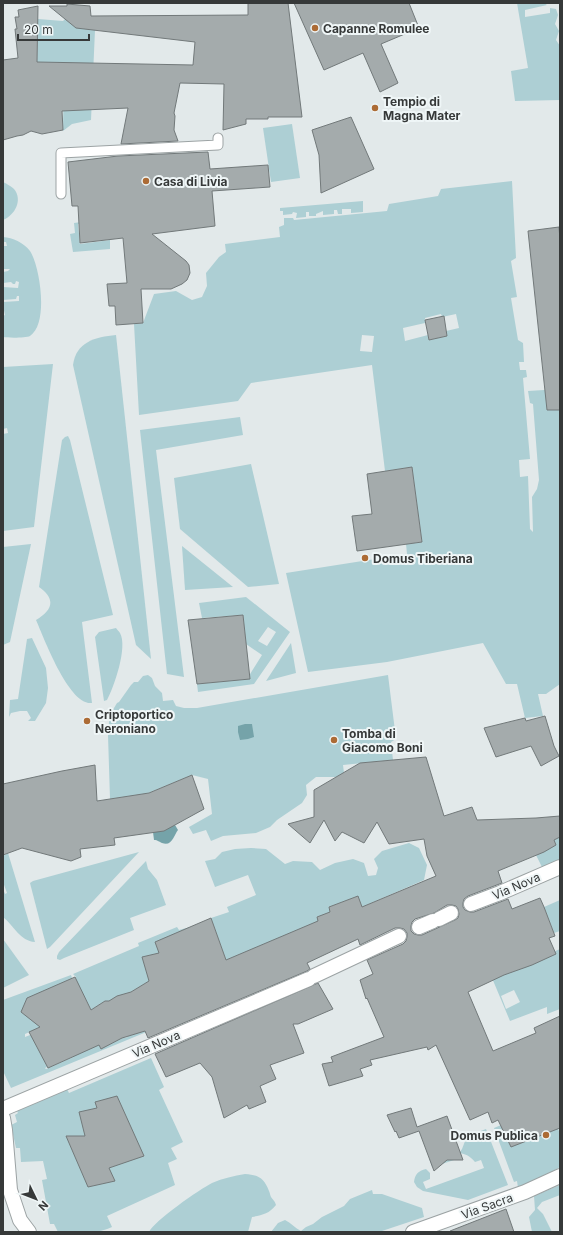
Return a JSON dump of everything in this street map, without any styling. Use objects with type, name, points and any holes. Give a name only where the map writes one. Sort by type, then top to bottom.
[{"type":"street","name":"Via Nova","points":[[3,1109],[311,977],[453,912],[500,894],[560,868]]},
{"type":"street","points":[[3,1118],[8,1191],[20,1220],[29,1232]]},
{"type":"street","name":"Via Sacra","points":[[413,1232],[525,1192],[560,1176]]},
{"type":"lane","points":[[61,194],[60,153],[218,145],[218,138]]},
{"type":"shaded area","points":[[517,3],[544,3],[547,5],[525,10],[525,17],[550,13],[550,8],[556,9],[558,15],[555,24],[559,31],[556,40],[560,46],[560,100],[515,101],[511,71],[528,68]]},
{"type":"shaded area","points":[[38,19],[63,21],[65,19],[95,30],[91,120],[72,124],[63,131],[64,63],[37,62]]},
{"type":"shaded area","points":[[292,124],[300,178],[271,182],[263,128]]},
{"type":"shaded area","points":[[512,181],[516,258],[511,261],[517,297],[511,298],[518,340],[523,343],[524,362],[519,362],[520,370],[526,370],[527,377],[523,378],[530,459],[519,460],[520,477],[528,476],[530,529],[533,532],[532,497],[537,489],[539,480],[533,404],[530,403],[528,391],[560,389],[560,684],[546,694],[538,694],[543,716],[525,718],[517,684],[506,684],[483,643],[387,662],[308,672],[286,573],[407,554],[406,544],[422,542],[412,467],[385,471],[372,365],[251,383],[238,401],[139,415],[134,324],[143,323],[154,294],[176,291],[192,300],[202,297],[207,286],[206,273],[219,257],[226,252],[225,244],[280,237],[279,227],[284,225],[284,218],[293,218],[294,220],[387,211],[389,204],[438,196],[441,189]],"holes":[[[441,314],[442,317],[456,314],[459,328],[446,331],[447,336],[429,340],[428,335],[405,341],[403,328],[425,323],[425,318]],[[362,335],[374,336],[372,352],[360,351]]]},
{"type":"shaded area","points":[[3,182],[14,189],[17,193],[18,202],[11,215],[3,220]]},
{"type":"shaded area","points":[[363,201],[363,212],[351,213],[351,209],[342,209],[342,214],[338,214],[337,210],[334,210],[334,214],[323,215],[323,211],[316,214],[316,216],[309,216],[309,212],[306,212],[306,217],[296,218],[297,213],[293,212],[292,214],[283,215],[283,211],[280,211],[280,208]]},
{"type":"shaded area","points":[[81,222],[78,224],[80,244],[110,240],[110,249],[73,252],[70,234],[75,233],[74,223]]},
{"type":"shaded area","points":[[3,237],[18,241],[24,245],[34,258],[37,269],[41,295],[41,308],[36,330],[28,337],[3,337],[3,316],[5,315],[3,302],[19,301],[19,296],[17,296],[16,299],[3,300],[3,287],[18,288],[19,282],[16,281],[15,284],[11,282],[3,283],[3,272],[10,269],[3,269],[3,246],[7,246],[6,242],[3,242]]},
{"type":"shaded area","points":[[116,335],[151,659],[136,645],[73,365],[75,357],[82,346],[94,339]]},
{"type":"shaded area","points":[[53,364],[34,527],[3,531],[3,434],[8,433],[7,428],[3,429],[3,367]]},
{"type":"shaded area","points":[[240,417],[243,435],[156,450],[184,677],[167,674],[140,430]]},
{"type":"shaded area","points":[[68,436],[113,615],[82,622],[92,703],[83,701],[66,683],[51,655],[36,620],[46,612],[50,604],[48,596],[39,587],[62,440]]},
{"type":"shaded area","points":[[251,464],[279,584],[248,587],[180,529],[174,478]]},
{"type":"shaded area","points":[[31,544],[10,642],[3,645],[3,547]]},
{"type":"shaded area","points":[[182,546],[233,587],[185,590]]},
{"type":"shaded area","points":[[246,597],[290,632],[254,684],[198,692],[197,684],[247,679],[262,655],[246,644],[243,615],[202,618],[199,603]],"holes":[[[268,627],[276,632],[267,646],[258,641]]]},
{"type":"shaded area","points":[[116,628],[122,639],[121,657],[113,686],[107,700],[104,701],[95,637],[99,632]]},
{"type":"shaded area","points":[[32,638],[46,668],[48,688],[46,703],[35,721],[28,721],[31,718],[27,711],[11,713],[9,717],[10,700],[18,699],[27,639]]},
{"type":"shaded area","points":[[291,643],[296,673],[266,681]]},
{"type":"shaded area","points":[[148,675],[152,678],[155,686],[162,693],[163,701],[173,700],[176,706],[184,708],[197,708],[388,675],[396,739],[391,742],[393,760],[343,765],[344,773],[336,777],[316,777],[306,785],[307,795],[302,803],[277,820],[270,827],[256,833],[223,836],[211,841],[206,830],[193,834],[189,827],[212,814],[208,779],[192,775],[146,794],[110,799],[109,722],[114,708],[131,685],[134,682],[138,682],[143,676]]},
{"type":"shaded area","points":[[252,724],[254,737],[240,740],[238,726]]},
{"type":"shaded area","points":[[175,825],[178,830],[170,842],[165,844],[154,840],[153,832]]},
{"type":"shaded area","points":[[560,837],[560,862],[542,867],[536,855],[556,845],[554,840]]},
{"type":"shaded area","points":[[409,843],[419,848],[427,865],[424,880],[362,907],[358,897],[356,897],[329,907],[331,918],[320,922],[318,916],[319,923],[226,960],[211,918],[229,912],[227,907],[256,895],[248,875],[215,887],[205,861],[215,859],[222,852],[235,849],[266,849],[285,864],[293,861],[312,862],[320,870],[335,863],[353,859],[364,863],[368,876],[376,875],[378,868],[374,859],[382,851]]},
{"type":"shaded area","points":[[139,852],[50,947],[47,949],[30,883]]},
{"type":"shaded area","points":[[8,853],[35,942],[21,936],[3,917],[3,889],[5,894],[7,893],[3,882],[3,856]]},
{"type":"shaded area","points":[[146,861],[148,869],[157,880],[166,905],[130,918],[134,930],[60,960],[57,959],[59,952]]},
{"type":"shaded area","points":[[560,900],[560,931],[554,933],[544,907]]},
{"type":"shaded area","points":[[177,927],[179,930],[190,927],[201,951],[190,1014],[11,1088],[3,1071],[3,1000],[71,975],[77,992],[61,1018],[25,1034],[25,1037],[63,1022],[71,1056],[45,1068],[46,1069],[73,1057],[79,997],[101,1048],[108,1007],[122,1038],[128,1037],[114,1005],[149,981],[131,992],[109,1001],[105,1001],[91,1010],[81,990],[79,991],[74,979],[76,977],[73,974],[139,946],[138,943]]},
{"type":"shaded area","points":[[3,939],[29,975],[3,988]]},
{"type":"shaded area","points":[[560,949],[560,1009],[547,1014],[547,1007],[510,1021],[492,978]],"holes":[[[514,990],[520,1002],[506,1009],[501,996]]]},
{"type":"shaded area","points":[[151,1058],[164,1087],[159,1090],[183,1142],[171,1148],[177,1159],[168,1163],[175,1185],[107,1216],[112,1227],[106,1230],[58,1232],[54,1224],[50,1224],[42,1180],[47,1179],[43,1161],[21,1162],[20,1148],[16,1148],[11,1125],[17,1122],[15,1115],[18,1113],[17,1111],[67,1089],[69,1093]]},
{"type":"shaded area","points":[[506,1123],[557,1126],[560,1134],[560,1167],[553,1171],[554,1173],[518,1188],[517,1181],[514,1182],[494,1128]]},
{"type":"shaded area","points":[[486,1129],[508,1185],[468,1200],[423,1191],[417,1187],[414,1182],[416,1175],[426,1169],[430,1173],[430,1179],[423,1182],[426,1189],[484,1168],[481,1160],[475,1162],[467,1155],[459,1153],[452,1154],[454,1160],[442,1164],[440,1159],[435,1162],[432,1167],[429,1158],[460,1152],[467,1136],[472,1138],[473,1134]]},
{"type":"shaded area","points":[[245,1174],[257,1176],[263,1180],[276,1205],[262,1215],[252,1217],[248,1232],[149,1232],[168,1213],[206,1186],[233,1176]]},
{"type":"shaded area","points":[[560,1185],[560,1195],[542,1202],[537,1208],[543,1214],[552,1232],[532,1232],[529,1217],[535,1210],[534,1196]]},
{"type":"shaded area","points":[[372,1190],[373,1194],[382,1194],[422,1208],[424,1217],[379,1232],[271,1232],[278,1223],[285,1220],[301,1231],[322,1217],[344,1206],[350,1199]]},
{"type":"building","points":[[248,3],[288,3],[302,117],[268,117],[268,119],[246,119],[246,124],[223,130],[224,84],[180,83],[174,113],[174,130],[178,141],[121,144],[128,108],[62,111],[63,130],[42,134],[31,131],[23,135],[3,140],[3,60],[18,58],[15,17],[19,17],[18,10],[38,6],[37,62],[193,65],[195,42],[76,28],[49,6],[67,6],[67,4],[90,6],[91,16],[248,15]]},
{"type":"building","points":[[294,3],[409,3],[419,28],[381,44],[398,83],[380,92],[363,53],[324,70]]},
{"type":"building","points":[[351,117],[374,169],[321,193],[319,155],[312,130]]},
{"type":"building","points":[[208,152],[210,169],[268,165],[270,187],[212,191],[215,226],[152,234],[186,261],[189,265],[190,273],[187,280],[171,289],[141,289],[143,323],[116,325],[115,306],[109,306],[107,284],[127,283],[123,238],[80,243],[78,206],[72,206],[68,162],[118,156]]},
{"type":"building","points":[[559,227],[560,410],[547,410],[528,231]]},
{"type":"building","points":[[444,316],[447,336],[429,340],[425,320]]},
{"type":"building","points":[[412,467],[422,542],[357,551],[352,516],[372,514],[367,474]]},
{"type":"building","points":[[243,615],[250,679],[197,684],[188,620]]},
{"type":"building","points":[[545,716],[554,746],[559,756],[541,766],[531,746],[496,757],[484,728],[525,718],[526,721]]},
{"type":"building","points":[[426,757],[444,816],[472,807],[477,820],[560,816],[560,837],[554,840],[556,845],[544,852],[498,871],[502,883],[468,896],[464,899],[463,907],[465,910],[474,912],[508,899],[512,909],[540,898],[544,907],[555,936],[549,938],[556,954],[532,965],[504,975],[468,992],[493,1051],[536,1033],[534,1028],[560,1016],[560,1128],[511,1147],[498,1120],[492,1123],[488,1112],[470,1120],[436,1045],[428,1050],[427,1047],[370,1060],[372,1065],[360,1069],[363,1076],[329,1086],[322,1064],[333,1062],[331,1057],[384,1037],[367,998],[366,999],[360,980],[373,974],[367,960],[403,944],[406,941],[407,933],[404,929],[400,928],[395,928],[360,945],[358,939],[307,963],[310,969],[307,971],[148,1038],[145,1031],[122,1038],[101,1049],[99,1045],[48,1068],[29,1032],[40,1027],[21,1012],[27,998],[75,977],[91,1010],[105,1001],[109,1001],[117,996],[131,992],[149,981],[142,957],[159,953],[155,942],[211,918],[226,960],[318,921],[317,917],[330,912],[329,907],[358,896],[362,907],[436,876],[427,856],[424,839],[389,844],[377,822],[364,843],[342,832],[335,841],[324,820],[310,843],[288,824],[314,817],[314,790],[360,763]],"holes":[[[447,905],[456,906],[458,909],[458,918],[455,920],[422,935],[414,934],[411,931],[412,922],[415,919],[434,913]]]},
{"type":"building","points":[[95,765],[97,801],[149,793],[192,775],[204,809],[164,831],[114,838],[115,845],[80,849],[81,857],[71,861],[22,848],[3,855],[3,784]]},
{"type":"building","points":[[318,983],[333,1009],[298,1024],[293,1024],[304,1053],[270,1065],[276,1079],[260,1086],[266,1102],[249,1109],[247,1105],[224,1118],[212,1077],[200,1063],[166,1077],[155,1054]]},
{"type":"building","points":[[117,1096],[144,1156],[109,1168],[115,1181],[88,1187],[66,1136],[85,1136],[79,1112],[97,1108],[95,1102]]},
{"type":"building","points":[[411,1108],[417,1127],[447,1116],[463,1160],[447,1160],[434,1171],[419,1131],[399,1138],[387,1115]]},
{"type":"building","points":[[506,1209],[514,1232],[450,1232],[450,1231]]},
{"type":"place","name":"Capanne Romulee","points":[[315,28]]},
{"type":"place","name":"Tempio di Magna Mater","points":[[375,108]]},
{"type":"place","name":"Casa di Livia","points":[[146,181]]},
{"type":"place","name":"Domus Tiberiana","points":[[365,558]]},
{"type":"place","name":"Criptoportico Neroniano","points":[[87,721]]},
{"type":"place","name":"Tomba di Giacomo Boni","points":[[334,740]]},
{"type":"place","name":"Domus Publica","points":[[546,1135]]}]
